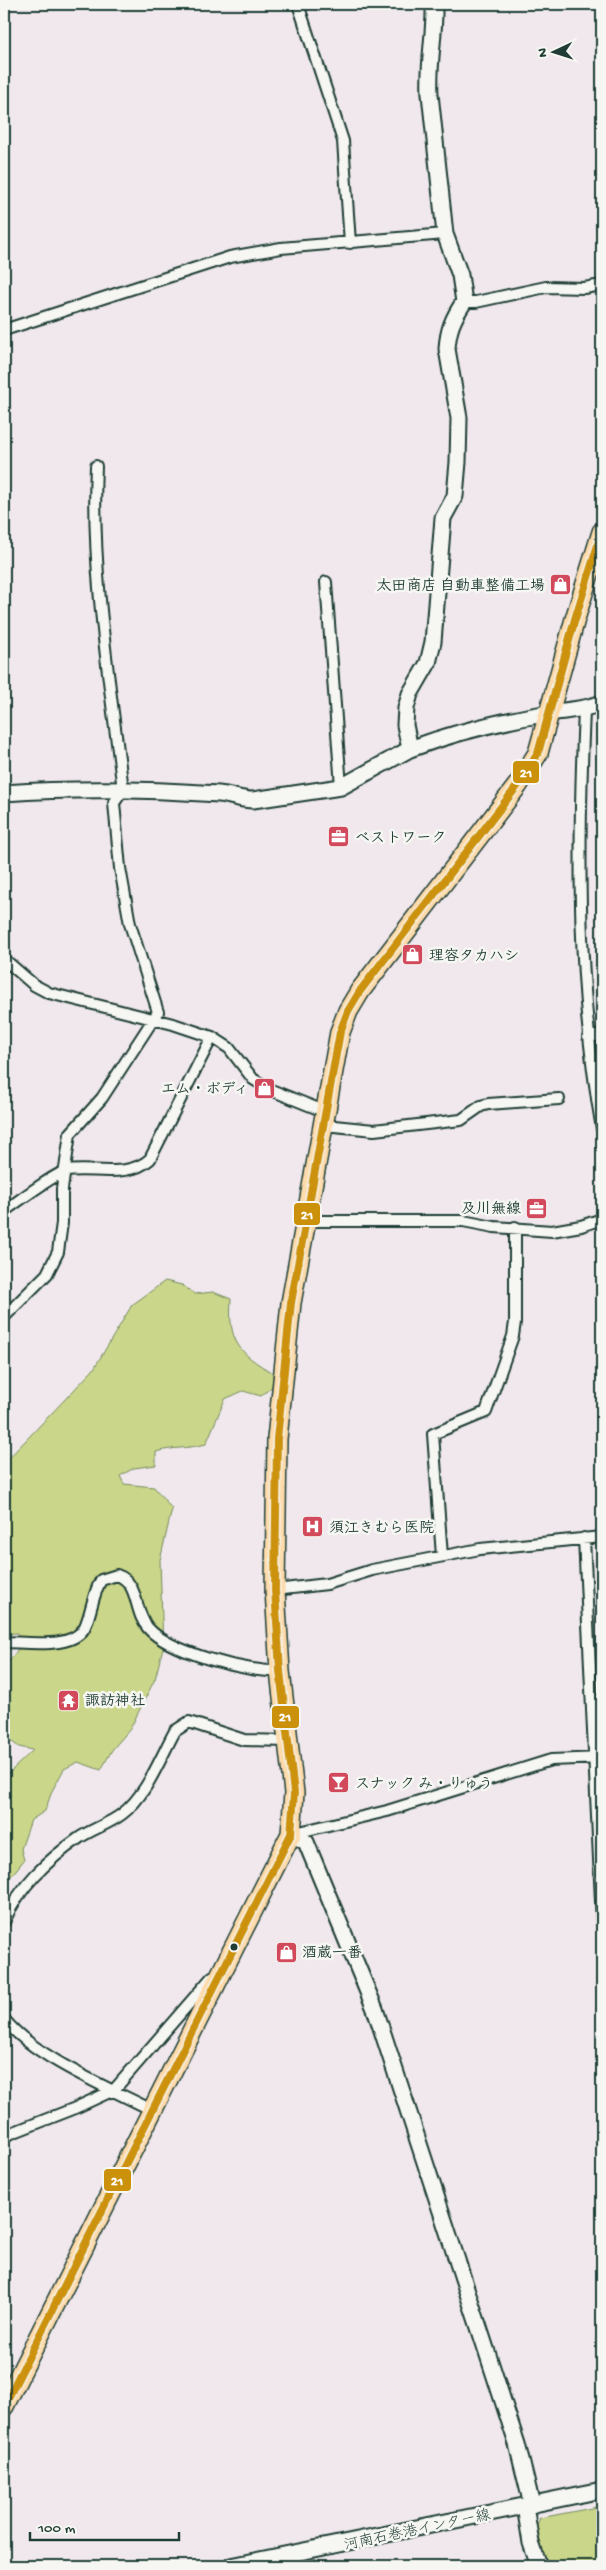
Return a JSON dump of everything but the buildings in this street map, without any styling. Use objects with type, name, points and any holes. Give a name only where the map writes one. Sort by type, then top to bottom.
[{"type":"highway","points":[[4,2406],[291,1834],[294,1793],[280,1671],[275,1590],[277,1439],[291,1303],[340,1032],[348,1012],[360,991],[528,770],[538,753],[575,619],[602,532]]},
{"type":"street","points":[[298,4],[343,141],[350,243]]},
{"type":"street","points":[[410,749],[405,725],[406,708],[410,694],[428,664],[433,642],[443,518],[454,496],[460,439],[447,342],[453,318],[464,302],[460,275],[446,234],[429,72],[435,28],[434,4]]},
{"type":"street","points":[[4,330],[230,257],[281,248],[446,234]]},
{"type":"street","points":[[464,302],[476,302],[546,287],[584,288],[602,285]]},
{"type":"street","points":[[4,1316],[47,1274],[58,1252],[70,1134],[102,1098],[158,1012],[130,924],[120,868],[114,804],[123,790],[103,621],[95,492],[96,466]]},
{"type":"street","points":[[326,582],[341,787]]},
{"type":"street","points":[[4,793],[56,789],[123,790],[222,794],[239,800],[253,800],[341,787],[410,749],[447,735],[549,713],[584,710],[602,703]]},
{"type":"street","points":[[584,710],[579,885],[588,1037],[602,1129]]},
{"type":"street","points":[[4,959],[34,985],[48,993],[212,1037],[229,1048],[241,1065],[259,1082],[325,1118],[374,1130],[461,1120],[481,1106],[488,1104],[559,1099]]},
{"type":"street","points":[[588,1037],[602,1035]]},
{"type":"street","points":[[4,1211],[65,1171],[112,1171],[142,1166],[150,1159],[212,1037]]},
{"type":"street","points":[[306,1221],[463,1221],[494,1227],[552,1231],[581,1226],[602,1219]]},
{"type":"street","points":[[442,1556],[433,1434],[486,1412],[513,1336],[515,1322],[515,1227]]},
{"type":"street","points":[[275,1590],[326,1584],[372,1570],[480,1549],[602,1537]]},
{"type":"street","points":[[584,1538],[598,1757],[602,1923]]},
{"type":"street","points":[[4,1642],[53,1643],[67,1641],[79,1636],[86,1624],[95,1591],[101,1580],[117,1575],[128,1580],[132,1586],[139,1614],[147,1628],[159,1637],[233,1666],[280,1671]]},
{"type":"street","points":[[4,1922],[13,1902],[32,1878],[80,1838],[122,1814],[136,1800],[175,1731],[182,1725],[189,1722],[244,1740],[288,1741]]},
{"type":"street","points":[[291,1834],[387,1811],[550,1760],[598,1757]]},
{"type":"street","points":[[291,1834],[306,1842],[375,2009],[517,2444],[528,2506],[531,2543],[540,2566]]},
{"type":"street","points":[[4,2136],[73,2109],[114,2090],[227,1961]]},
{"type":"street","points":[[4,2019],[20,2037],[33,2046],[152,2110]]},
{"type":"street","name":"河南石巻港インター線","points":[[231,2566],[295,2560],[602,2490]]},
{"type":"green space","points":[[165,1281],[182,1285],[195,1294],[213,1292],[231,1299],[231,1325],[238,1344],[251,1359],[273,1373],[274,1385],[261,1396],[243,1391],[225,1399],[206,1444],[156,1452],[156,1465],[134,1468],[120,1476],[124,1484],[154,1487],[172,1509],[160,1560],[163,1648],[155,1679],[130,1729],[112,1750],[101,1770],[78,1762],[64,1769],[52,1791],[45,1811],[31,1820],[21,1849],[24,1860],[4,1885],[4,1771],[9,1773],[33,1750],[19,1747],[4,1736],[4,1668],[19,1648],[17,1633],[4,1634],[4,1463],[93,1370],[132,1305]]},
{"type":"green space","points":[[602,2506],[602,2566],[547,2566],[536,2527],[540,2518]]},
{"type":"transit line","name":"21","points":[[4,2406],[291,1834],[294,1793],[280,1671],[275,1590],[277,1439],[291,1303],[340,1032],[348,1011],[360,991],[518,785],[538,753],[575,619],[602,532]]},
{"type":"place","name":"太田商店 自動車整備工場","points":[[561,585]]},
{"type":"place","name":"ベストワーク","points":[[339,837]]},
{"type":"place","name":"理容タカハシ","points":[[413,955]]},
{"type":"place","name":"エム・ボディ","points":[[265,1088]]},
{"type":"place","name":"及川無線","points":[[537,1208]]},
{"type":"place","name":"須江きむら医院","points":[[313,1527]]},
{"type":"place","name":"諏訪神社","points":[[69,1700]]},
{"type":"place","name":"スナック み・りゅう","points":[[339,1783]]},
{"type":"place","name":"酒蔵一番","points":[[286,1952]]}]
